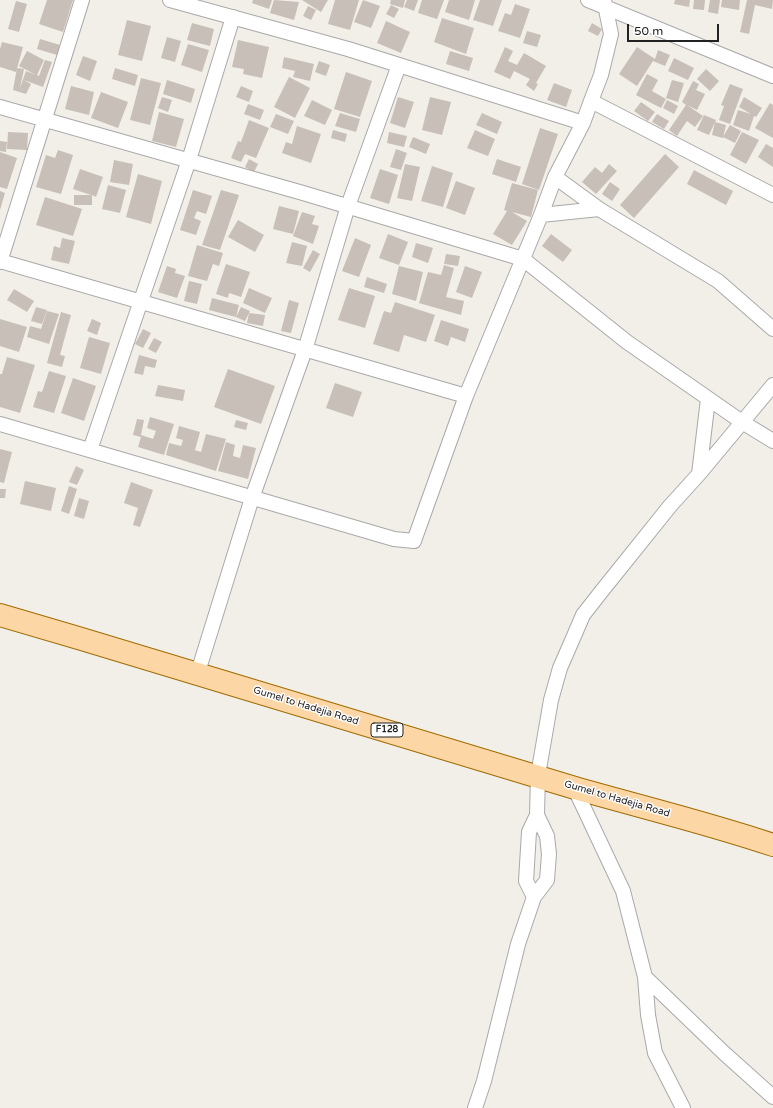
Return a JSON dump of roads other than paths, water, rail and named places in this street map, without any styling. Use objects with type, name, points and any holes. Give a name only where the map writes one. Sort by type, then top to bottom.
[{"type":"main road","name":"Gumel to Hadejia Road","points":[[0,615],[198,672],[574,787],[726,829],[773,845]]},
{"type":"street","points":[[82,0],[0,262],[466,396]]},
{"type":"street","points":[[170,0],[399,65],[584,123]]},
{"type":"street","points":[[588,0],[605,4],[773,76]]},
{"type":"street","points":[[0,424],[394,539],[414,541],[466,396],[541,215],[555,177],[584,123],[601,75],[611,34],[605,4]]},
{"type":"street","points":[[90,450],[189,160],[233,17]]},
{"type":"street","points":[[198,672],[252,498],[305,350],[348,206],[399,65]]},
{"type":"street","points":[[591,102],[773,196]]},
{"type":"street","points":[[0,107],[348,206],[523,259],[628,342],[708,399],[773,441]]},
{"type":"street","points":[[555,177],[599,209],[718,281],[773,328]]},
{"type":"street","points":[[541,215],[599,209]]},
{"type":"street","points":[[534,898],[526,881],[529,832],[537,815],[538,775],[544,734],[560,668],[583,615],[670,506],[699,474],[773,385]]},
{"type":"street","points":[[699,474],[708,399]]},
{"type":"street","points":[[574,787],[623,892],[645,977],[648,1015],[655,1053],[683,1108]]},
{"type":"street","points":[[475,1108],[518,944],[534,898],[547,880],[549,854],[547,836],[537,815]]},
{"type":"street","points":[[645,977],[773,1097]]}]
